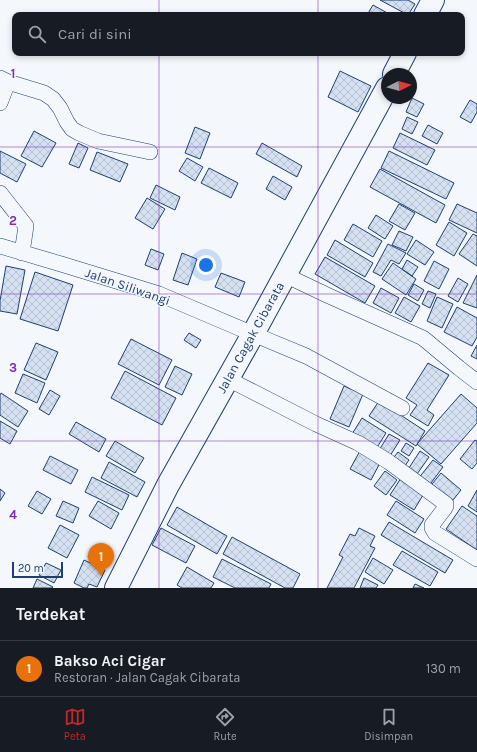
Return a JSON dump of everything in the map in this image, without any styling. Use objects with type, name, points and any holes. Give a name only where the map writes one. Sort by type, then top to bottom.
[{"type":"highway","points":[[427,12],[433,0]]},
{"type":"highway","points":[[397,68],[403,56]]},
{"type":"highway","name":"Jalan Cagak Cibarata","points":[[116,588],[168,485],[253,334],[381,99]]},
{"type":"street","points":[[0,104],[4,80],[44,93],[53,99],[72,129],[78,133],[98,141],[150,152]]},
{"type":"street","points":[[0,193],[26,226],[22,253]]},
{"type":"street","name":"Jalan Siliwangi","points":[[0,246],[159,294],[306,356],[402,408]]},
{"type":"street","points":[[285,275],[423,338],[477,382]]},
{"type":"street","points":[[228,379],[316,424],[358,443],[389,462],[424,487],[446,505],[432,525],[435,533],[477,559]]},
{"type":"building","points":[[380,0],[408,0],[415,4],[410,12],[402,12]]},
{"type":"building","points":[[373,5],[386,12],[369,12]]},
{"type":"building","points":[[340,71],[371,86],[358,112],[328,97]]},
{"type":"building","points":[[417,100],[424,104],[417,117],[406,112],[409,104],[417,104]]},
{"type":"building","points":[[470,100],[477,104],[477,112],[471,123],[460,117]]},
{"type":"building","points":[[407,117],[418,122],[412,134],[402,129]]},
{"type":"building","points":[[428,125],[443,133],[437,144],[422,136]]},
{"type":"building","points":[[195,127],[210,133],[200,159],[185,153]]},
{"type":"building","points":[[34,131],[56,143],[42,167],[21,156]]},
{"type":"building","points":[[400,133],[435,150],[427,165],[393,148]]},
{"type":"building","points":[[78,143],[88,148],[79,168],[69,164]]},
{"type":"building","points":[[262,143],[302,166],[297,177],[256,154]]},
{"type":"building","points":[[0,151],[26,164],[17,182],[0,173]]},
{"type":"building","points":[[389,151],[454,183],[446,199],[381,168]]},
{"type":"building","points":[[97,152],[128,164],[120,182],[90,170]]},
{"type":"building","points":[[187,158],[203,167],[195,181],[179,171]]},
{"type":"building","points":[[209,168],[238,183],[231,198],[201,183]]},
{"type":"building","points":[[380,169],[445,205],[436,223],[370,187]]},
{"type":"building","points":[[273,176],[292,187],[285,200],[266,189]]},
{"type":"building","points":[[156,185],[180,197],[175,210],[150,198]]},
{"type":"building","points":[[147,198],[165,209],[153,229],[135,218]]},
{"type":"building","points":[[399,204],[415,213],[405,230],[389,221]]},
{"type":"building","points":[[457,204],[477,213],[477,233],[449,220]]},
{"type":"building","points":[[376,215],[393,226],[385,239],[368,228]]},
{"type":"building","points":[[449,222],[467,233],[454,256],[436,245]]},
{"type":"building","points":[[353,224],[382,241],[373,257],[344,240]]},
{"type":"building","points":[[399,231],[413,237],[406,251],[392,245]]},
{"type":"building","points":[[473,234],[477,236],[477,266],[459,254]]},
{"type":"building","points":[[335,240],[373,263],[365,277],[327,255]]},
{"type":"building","points":[[416,240],[434,252],[425,265],[407,254]]},
{"type":"building","points":[[388,244],[406,253],[399,264],[391,260],[381,276],[373,272]]},
{"type":"building","points":[[151,249],[164,254],[158,270],[145,265]]},
{"type":"building","points":[[182,253],[197,259],[188,285],[173,280]]},
{"type":"building","points":[[325,257],[375,286],[365,303],[315,274]]},
{"type":"building","points":[[407,260],[418,267],[412,276],[402,269]]},
{"type":"building","points":[[434,261],[449,269],[439,289],[424,281]]},
{"type":"building","points":[[393,263],[416,279],[406,295],[382,279]]},
{"type":"building","points":[[6,266],[25,270],[17,314],[0,311],[0,301]]},
{"type":"building","points":[[35,272],[73,285],[58,331],[20,319]]},
{"type":"building","points":[[221,273],[245,282],[239,297],[215,287]]},
{"type":"building","points":[[477,275],[477,308],[463,303]]},
{"type":"building","points":[[458,278],[468,284],[458,302],[448,296]]},
{"type":"building","points":[[414,284],[424,290],[418,301],[408,295]]},
{"type":"building","points":[[381,288],[399,298],[391,313],[373,303]]},
{"type":"building","points":[[428,291],[436,294],[430,308],[422,304]]},
{"type":"building","points":[[404,297],[420,306],[411,322],[395,313]]},
{"type":"building","points":[[437,297],[453,304],[442,328],[427,321]]},
{"type":"building","points":[[457,307],[477,318],[477,337],[472,346],[444,332]]},
{"type":"building","points":[[189,333],[201,340],[196,348],[184,340]]},
{"type":"building","points":[[131,339],[172,360],[159,385],[118,364]]},
{"type":"building","points":[[36,343],[58,352],[46,380],[24,370]]},
{"type":"building","points":[[477,345],[477,359],[471,356]]},
{"type":"building","points":[[428,363],[449,375],[427,410],[434,415],[428,426],[410,415],[417,405],[406,398]]},
{"type":"building","points":[[175,366],[192,374],[182,395],[165,387]]},
{"type":"building","points":[[125,371],[176,398],[162,425],[111,398]]},
{"type":"building","points":[[23,374],[45,383],[37,403],[15,393]]},
{"type":"building","points":[[344,386],[363,394],[349,427],[330,419]]},
{"type":"building","points":[[50,390],[60,396],[49,415],[39,409]]},
{"type":"building","points":[[1,393],[28,411],[18,427],[0,415]]},
{"type":"building","points":[[461,394],[477,408],[477,423],[441,464],[417,444]]},
{"type":"building","points":[[379,401],[425,431],[416,446],[369,416]]},
{"type":"building","points":[[362,418],[386,433],[376,449],[352,434]]},
{"type":"building","points":[[0,421],[17,431],[10,444],[0,438]]},
{"type":"building","points":[[76,422],[106,439],[99,452],[69,434]]},
{"type":"building","points":[[389,434],[400,440],[388,459],[378,452]]},
{"type":"building","points":[[475,440],[477,441],[477,463],[472,469],[460,459]]},
{"type":"building","points":[[115,441],[144,458],[135,473],[106,456]]},
{"type":"building","points":[[406,443],[414,448],[409,456],[401,451]]},
{"type":"building","points":[[361,449],[382,459],[371,480],[350,469]]},
{"type":"building","points":[[420,451],[429,457],[415,477],[407,471]]},
{"type":"building","points":[[398,452],[409,460],[402,470],[391,461]]},
{"type":"building","points":[[50,456],[78,470],[71,484],[43,470]]},
{"type":"building","points":[[433,460],[443,467],[428,487],[418,479]]},
{"type":"building","points":[[109,462],[145,482],[137,497],[101,478]]},
{"type":"building","points":[[385,471],[397,480],[386,495],[374,486]]},
{"type":"building","points":[[441,473],[461,490],[449,505],[428,489]]},
{"type":"building","points":[[403,475],[426,490],[414,510],[390,495]]},
{"type":"building","points":[[92,477],[129,495],[122,510],[85,492]]},
{"type":"building","points":[[0,489],[5,493],[0,501]]},
{"type":"building","points":[[477,490],[477,512],[468,506]]},
{"type":"building","points":[[37,491],[51,499],[42,514],[28,506]]},
{"type":"building","points":[[63,501],[79,508],[73,523],[56,516]]},
{"type":"building","points":[[98,501],[119,513],[111,529],[89,516]]},
{"type":"building","points":[[396,501],[424,519],[415,533],[387,515]]},
{"type":"building","points":[[462,506],[477,516],[477,550],[446,529]]},
{"type":"building","points":[[177,507],[227,536],[217,554],[167,525]]},
{"type":"building","points":[[389,522],[453,560],[445,573],[381,535]]},
{"type":"building","points":[[60,525],[79,535],[67,558],[48,548]]},
{"type":"building","points":[[161,528],[195,546],[186,563],[152,545]]},
{"type":"building","points":[[359,528],[375,536],[370,546],[375,548],[354,588],[327,588],[343,557],[339,555],[350,534],[355,536]]},
{"type":"building","points":[[232,537],[300,574],[293,588],[285,588],[223,554]]},
{"type":"building","points":[[93,547],[112,557],[107,567],[88,557]]},
{"type":"building","points":[[402,551],[438,572],[430,586],[393,565]]},
{"type":"building","points":[[373,558],[393,570],[384,584],[365,572]]},
{"type":"building","points":[[222,559],[271,584],[269,588],[235,588],[213,577]]},
{"type":"building","points":[[84,560],[105,570],[97,587],[89,584],[87,588],[84,588],[74,583]]},
{"type":"building","points":[[46,563],[61,570],[54,583],[39,575]]},
{"type":"building","points":[[187,567],[214,583],[211,588],[182,588],[177,585]]},
{"type":"building","points":[[364,578],[378,585],[376,588],[360,588]]},
{"type":"building","points":[[37,579],[53,587],[33,588]]},
{"type":"building","points":[[415,584],[424,588],[413,588]]},
{"type":"place","name":"Bakso Aci Cigar","points":[[101,576]]}]
